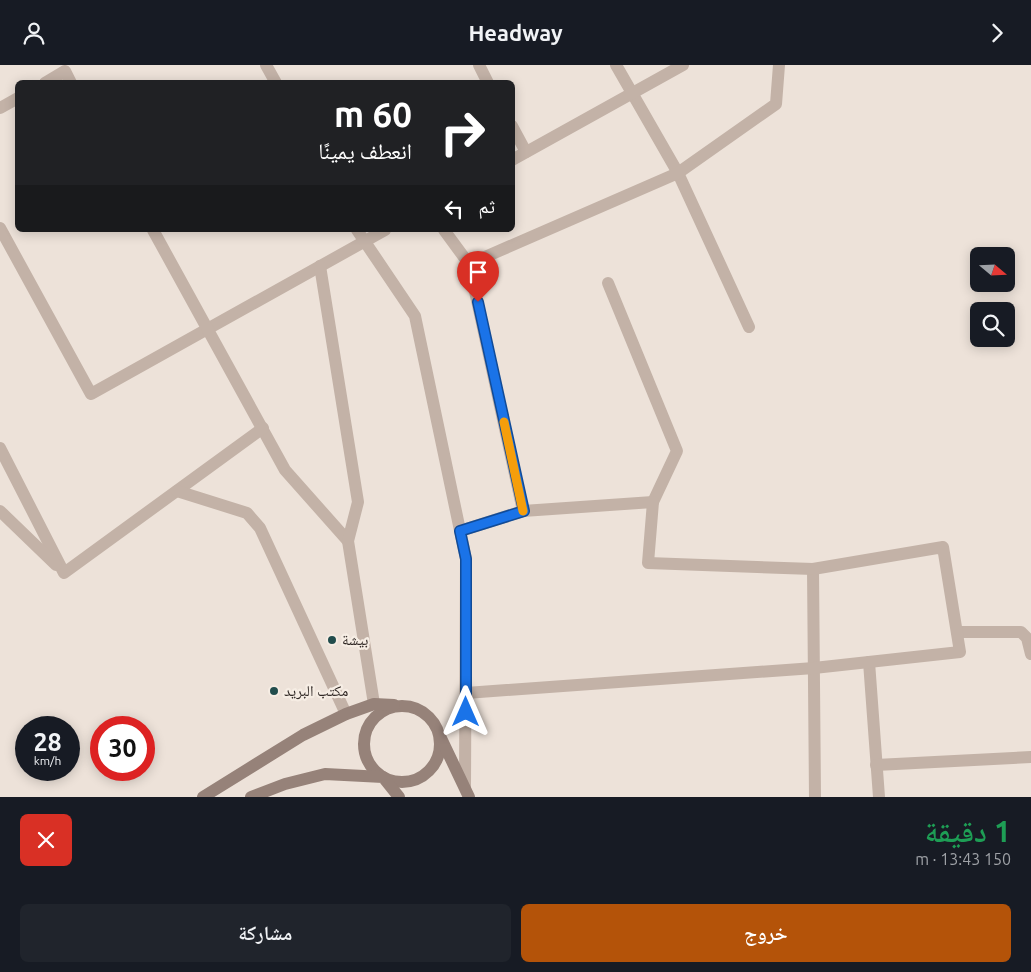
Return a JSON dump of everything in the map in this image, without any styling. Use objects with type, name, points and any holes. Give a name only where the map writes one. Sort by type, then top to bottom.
[{"type":"main road","points":[[203,797],[303,735],[346,714],[374,704],[404,706],[417,709],[428,716],[437,729],[467,792]]},
{"type":"main road","points":[[399,797],[373,768],[366,757],[364,744],[367,731],[374,719],[384,711],[404,706]]},
{"type":"main road","points":[[251,797],[285,784],[325,774],[382,777],[408,782],[424,776],[433,767],[439,755],[440,741],[437,729]]},
{"type":"street","points":[[51,80],[77,65]]},
{"type":"street","points":[[266,65],[274,80]]},
{"type":"street","points":[[479,65],[486,80]]},
{"type":"street","points":[[616,65],[678,173],[749,327]]},
{"type":"street","points":[[515,158],[682,65]]},
{"type":"street","points":[[469,264],[678,173],[776,104],[780,65]]},
{"type":"street","points":[[0,108],[15,100]]},
{"type":"street","points":[[515,132],[526,152]]},
{"type":"street","points":[[0,227],[91,393],[381,232]]},
{"type":"street","points":[[154,232],[285,470],[348,541]]},
{"type":"street","points":[[358,232],[415,316],[466,559],[467,792]]},
{"type":"street","points":[[445,232],[469,264],[524,511]]},
{"type":"street","points":[[320,266],[358,502],[348,541],[374,704]]},
{"type":"street","points":[[466,693],[814,667],[960,652],[942,547],[813,569],[648,563],[653,501],[677,451],[608,283]]},
{"type":"street","points":[[64,573],[263,428]]},
{"type":"street","points":[[1,451],[64,573]]},
{"type":"street","points":[[177,491],[247,513],[260,528],[346,714]]},
{"type":"street","points":[[460,531],[524,511],[653,501]]},
{"type":"street","points":[[0,511],[64,573]]},
{"type":"street","points":[[813,569],[816,797]]},
{"type":"street","points":[[957,632],[1021,631],[1027,638],[1031,654]]},
{"type":"street","points":[[869,662],[879,797]]},
{"type":"street","points":[[876,765],[1031,757]]},
{"type":"slow traffic","points":[[504,422],[523,511]]},
{"type":"place","name":"بيشة","points":[[332,640]]},
{"type":"place","name":"مكتب البريد","points":[[274,691]]},
{"type":"route","points":[[466,712],[466,559],[460,531],[524,511],[478,302]]}]
